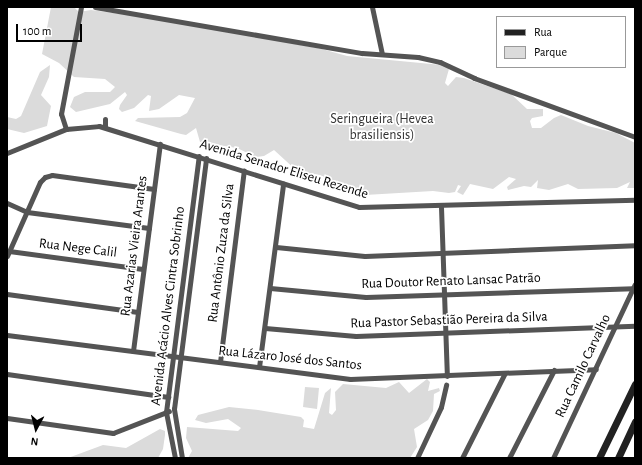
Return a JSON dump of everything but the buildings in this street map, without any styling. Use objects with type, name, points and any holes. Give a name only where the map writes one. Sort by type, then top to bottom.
[{"type":"street","points":[[66,129],[61,114],[81,7]]},
{"type":"street","points":[[95,7],[362,53],[418,57],[440,62],[474,78],[635,137]]},
{"type":"street","points":[[372,7],[382,54]]},
{"type":"street","points":[[104,127],[105,119]]},
{"type":"street","name":"Avenida Senador Eliseu Rezende","points":[[7,153],[66,129],[82,126],[104,127],[360,207],[635,200]]},
{"type":"street","name":"Rua Azarias Vieira Arantes","points":[[133,351],[160,144]]},
{"type":"street","name":"Avenida Acácio Alves Cintra Sobrinho","points":[[176,458],[166,412],[199,156]]},
{"type":"street","name":"Avenida Acácio Alves Cintra Sobrinho","points":[[182,458],[174,409],[206,158]]},
{"type":"street","name":"Rua Antônio Zuza da Silva","points":[[220,362],[244,170]]},
{"type":"street","points":[[8,254],[40,182],[52,175],[154,188]]},
{"type":"street","points":[[259,368],[276,247],[283,184]]},
{"type":"street","points":[[7,203],[27,212],[149,228]]},
{"type":"street","points":[[440,206],[447,376]]},
{"type":"street","points":[[276,247],[365,256],[635,245]]},
{"type":"street","name":"Rua Nege Calil","points":[[8,254],[144,268]]},
{"type":"street","name":"Rua Doutor Renato Lansac Patrão","points":[[270,288],[366,297],[634,286]]},
{"type":"street","name":"Rua Camilo Carvalho","points":[[553,458],[634,286]]},
{"type":"street","points":[[7,294],[138,312]]},
{"type":"street","name":"Rua Pastor Sebastião Pereira da Silva","points":[[265,328],[356,336],[635,326]]},
{"type":"street","name":"Rua Lázaro José dos Santos","points":[[7,335],[350,379],[447,376],[596,368]]},
{"type":"street","points":[[509,458],[554,370]]},
{"type":"street","points":[[462,458],[505,373]]},
{"type":"street","points":[[7,374],[168,396]]},
{"type":"street","points":[[599,458],[635,384]]},
{"type":"street","points":[[417,458],[441,407],[446,385]]},
{"type":"street","points":[[7,418],[112,433],[174,409]]},
{"type":"street","points":[[618,458],[635,422]]},
{"type":"green space","name":"Seringueira (Hevea brasiliensis)","points":[[51,7],[74,7],[79,12],[91,10],[166,20],[322,49],[347,56],[442,65],[449,69],[445,83],[448,86],[456,77],[464,78],[511,94],[527,109],[543,109],[543,116],[532,118],[530,121],[532,128],[541,128],[554,118],[561,115],[588,126],[616,133],[635,143],[635,188],[627,188],[630,182],[617,188],[578,189],[568,184],[549,190],[537,188],[538,180],[531,187],[524,186],[508,190],[507,187],[516,179],[509,177],[493,189],[470,184],[463,195],[457,192],[461,186],[458,185],[455,192],[449,193],[433,191],[365,195],[320,175],[297,171],[274,150],[264,156],[256,157],[237,148],[200,142],[196,128],[186,135],[135,121],[138,118],[180,117],[187,113],[195,98],[179,95],[159,109],[149,111],[151,96],[148,95],[134,108],[122,112],[119,109],[127,95],[125,92],[110,104],[76,112],[70,107],[74,97],[85,92],[110,92],[115,87],[105,79],[74,77],[59,63],[42,54]]},
{"type":"green space","points":[[50,65],[49,77],[41,95],[51,106],[47,126],[24,133],[7,129],[7,117],[16,119],[21,116],[40,72]]},
{"type":"green space","points":[[427,379],[430,382],[428,391],[439,388],[440,391],[434,394],[433,411],[428,420],[414,429],[417,447],[410,458],[188,458],[192,451],[186,438],[187,427],[238,431],[241,428],[228,419],[206,423],[195,420],[198,415],[229,407],[258,410],[301,417],[304,420],[303,427],[314,429],[325,393],[331,388],[329,413],[332,415],[336,410],[335,392],[343,384],[386,388],[399,382],[409,393]]},
{"type":"green space","points":[[305,387],[319,388],[317,409],[303,407]]},
{"type":"green space","points":[[160,429],[165,431],[165,435],[163,449],[158,458],[68,458],[103,445],[126,448]]}]
